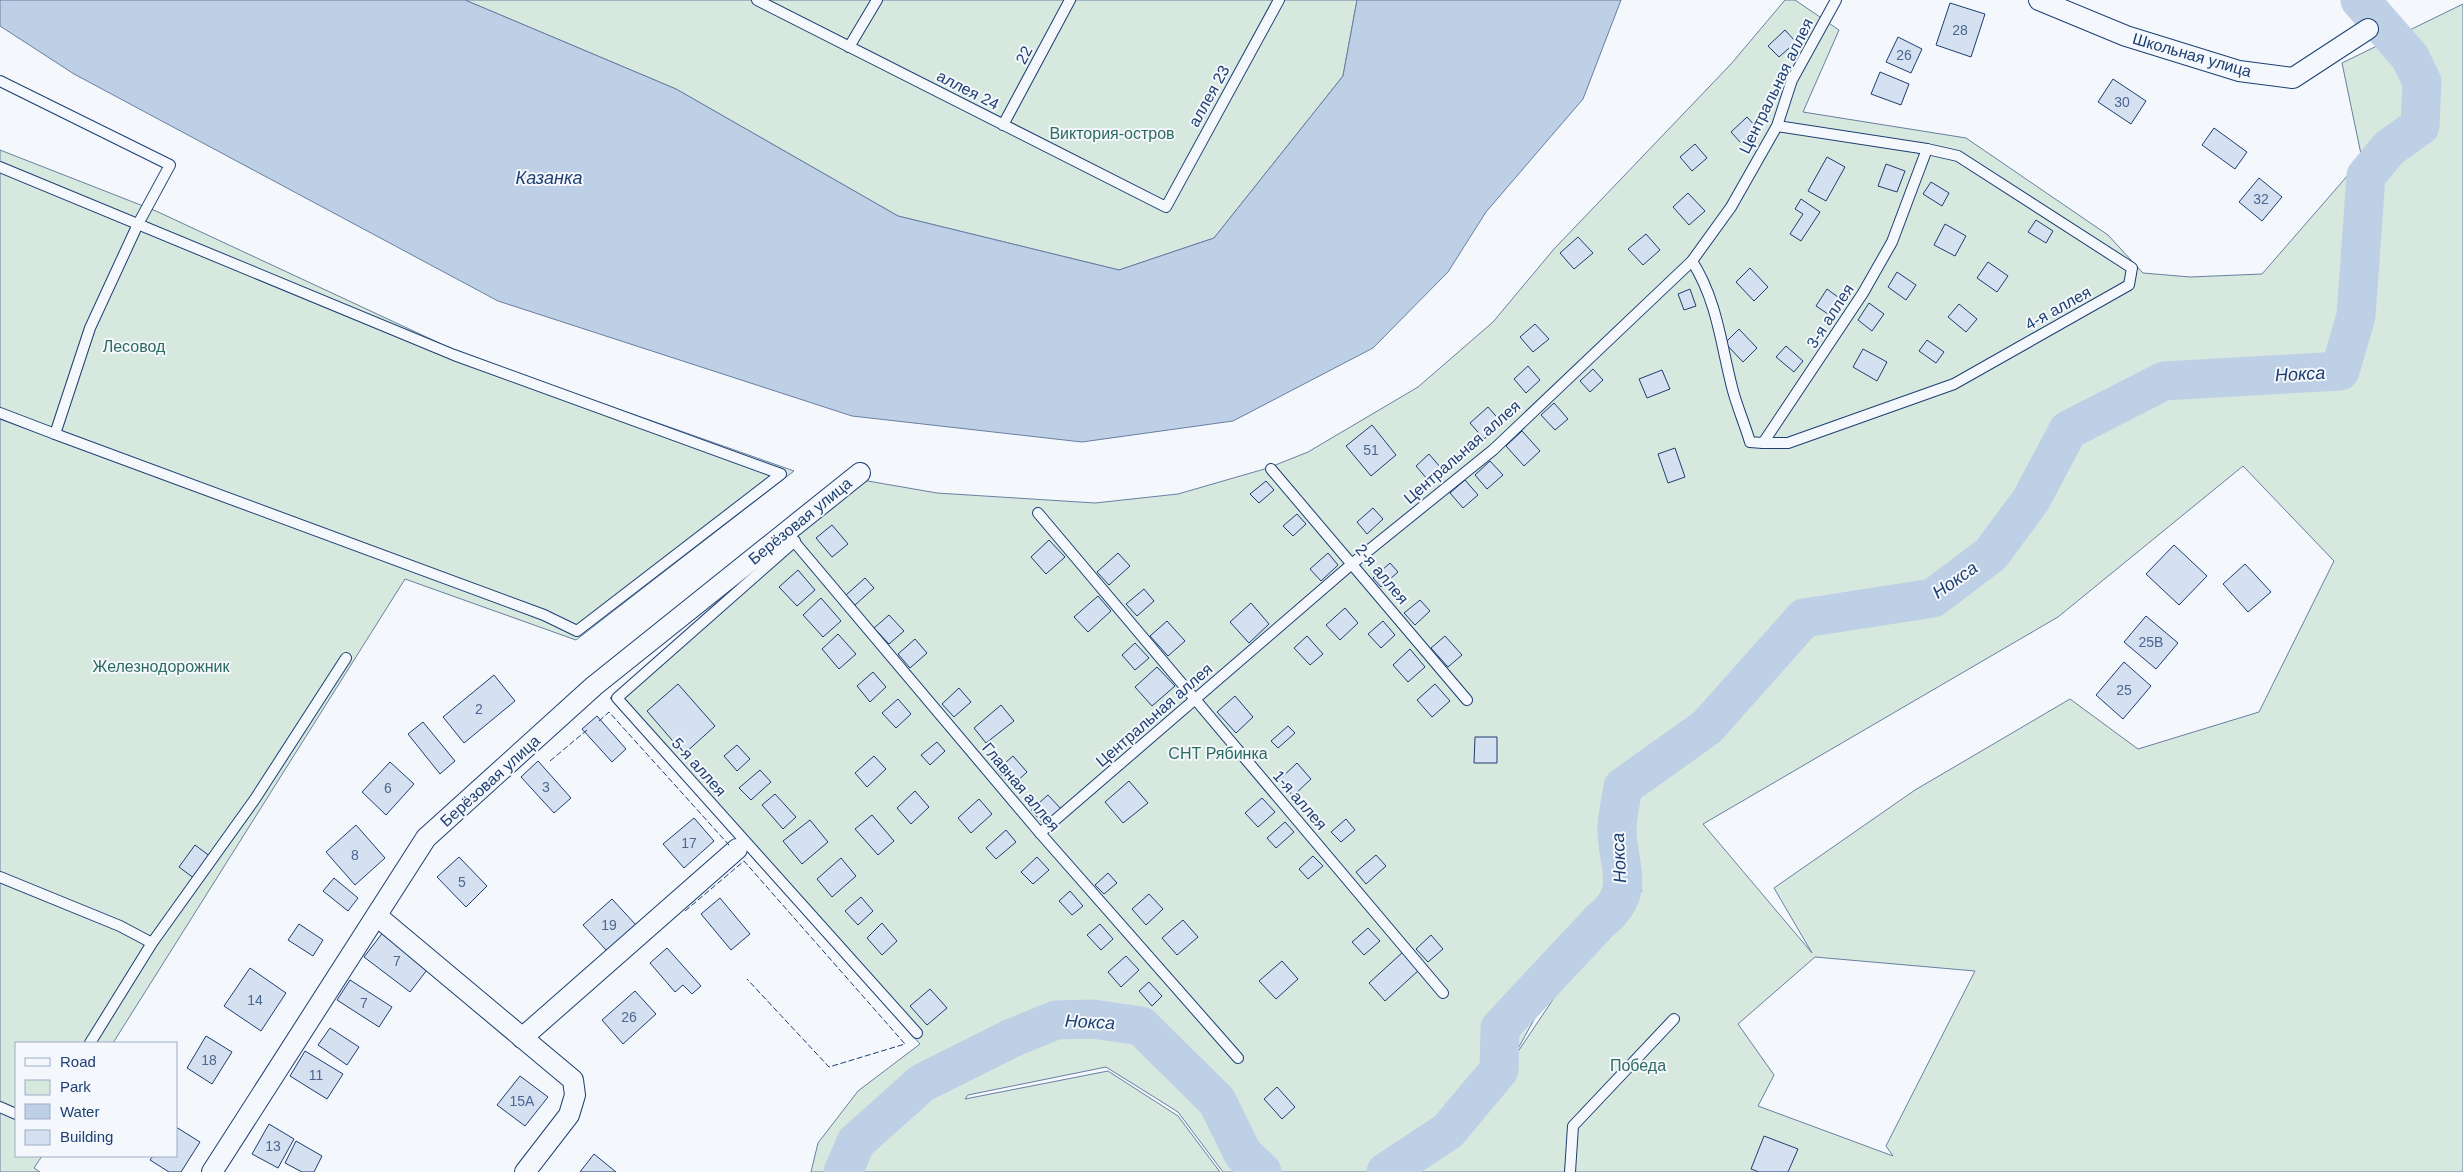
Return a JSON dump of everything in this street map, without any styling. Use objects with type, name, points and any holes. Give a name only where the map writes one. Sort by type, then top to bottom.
[{"type":"street","name":"Школьная улица","points":[[2039,0],[2136,39],[2239,70],[2293,78],[2368,29]]},
{"type":"street","name":"Берёзовая улица","points":[[212,1172],[426,838],[594,686],[791,537],[860,473]]},
{"type":"street","points":[[522,1038],[737,848]]},
{"type":"street","points":[[377,916],[573,1080],[575,1095],[569,1115],[525,1172]]},
{"type":"lane","name":"аллея 24","points":[[757,0],[1166,207]]},
{"type":"lane","points":[[850,47],[876,0]]},
{"type":"lane","name":"22","points":[[1003,125],[1070,0]]},
{"type":"lane","name":"аллея 23","points":[[1166,207],[1279,0]]},
{"type":"lane","name":"Центральная аллея","points":[[1040,833],[1353,563],[1493,450],[1692,261],[1731,207],[1777,126],[1792,80],[1836,0]]},
{"type":"lane","points":[[0,80],[170,165],[138,224],[90,328],[55,434]]},
{"type":"lane","points":[[1777,126],[1927,149]]},
{"type":"lane","name":"3-я аллея","points":[[1763,443],[1863,293],[1892,242],[1927,149]]},
{"type":"lane","name":"4-я аллея","points":[[1763,443],[1788,443],[1954,384],[2129,285],[2132,268],[1958,156],[1927,149]]},
{"type":"lane","points":[[0,167],[454,355],[781,474],[577,630],[544,615],[0,413]]},
{"type":"lane","points":[[1692,261],[1708,290],[1733,392],[1750,442],[1763,443]]},
{"type":"lane","name":"2-я аллея","points":[[1271,469],[1353,563],[1467,700]]},
{"type":"lane","name":"1-я аллея","points":[[1038,513],[1195,700],[1373,907],[1443,993]]},
{"type":"lane","name":"Главная аллея","points":[[791,537],[1040,833],[1238,1058]]},
{"type":"lane","name":"5-я аллея","points":[[791,537],[617,698],[917,1033]]},
{"type":"lane","points":[[91,1042],[152,943],[255,799],[346,658]]},
{"type":"lane","points":[[0,877],[120,926],[152,943]]},
{"type":"lane","points":[[1570,1172],[1573,1126],[1674,1020]]},
{"type":"lane","points":[[0,1107],[15,1114]]},
{"type":"green space","name":"Виктория-остров","points":[[465,0],[1357,0],[1343,76],[1214,238],[1119,270],[898,216],[676,89]]},
{"type":"green space","points":[[1785,0],[1795,0],[1839,30],[1803,112],[1966,138],[2108,235],[2143,273],[2190,277],[2262,274],[2362,159],[2342,63],[2463,4],[2463,1172],[1223,1172],[1178,1112],[1106,1067],[968,1095],[965,1099],[1108,1071],[1178,1116],[1220,1172],[811,1172],[818,1143],[858,1091],[920,1044],[610,698],[792,538],[862,480],[937,493],[1095,503],[1178,494],[1268,468],[1308,452],[1418,387],[1493,322],[1554,249],[1731,64]],"holes":[[[2243,466],[2334,561],[2259,712],[2138,749],[2070,699],[1915,790],[1774,888],[1812,953],[1703,824],[2058,617]],[[1642,890],[1562,986],[1509,1065],[1552,987]],[[1815,957],[1975,971],[1886,1146],[1893,1156],[1758,1106],[1774,1075],[1738,1024]]]},
{"type":"green space","points":[[0,150],[156,211],[465,355],[794,471],[576,640],[405,579],[114,1042],[15,1042],[15,1157],[41,1157],[34,1168],[40,1172],[0,1172]]},
{"type":"water","name":"Казанка","points":[[0,0],[465,0],[676,89],[898,216],[1119,270],[1214,238],[1343,76],[1357,0],[1621,0],[1583,99],[1486,212],[1448,272],[1373,348],[1233,421],[1082,442],[852,416],[498,301],[74,74],[0,26]]},
{"type":"building","points":[[1950,3],[1985,14],[1971,57],[1936,45]]},
{"type":"building","points":[[1785,30],[1796,42],[1779,57],[1768,46]]},
{"type":"building","points":[[1898,37],[1922,49],[1911,73],[1886,62]]},
{"type":"building","points":[[1880,72],[1909,84],[1901,105],[1871,94]]},
{"type":"building","points":[[2113,79],[2146,101],[2131,124],[2098,102]]},
{"type":"building","points":[[1747,117],[1758,129],[1741,143],[1731,132]]},
{"type":"building","points":[[2214,128],[2247,152],[2235,169],[2202,145]]},
{"type":"building","points":[[1695,144],[1707,158],[1692,171],[1680,157]]},
{"type":"building","points":[[1827,157],[1845,167],[1826,201],[1808,191]]},
{"type":"building","points":[[1886,164],[1905,171],[1897,192],[1878,186]]},
{"type":"building","points":[[2259,178],[2282,197],[2262,221],[2239,202]]},
{"type":"building","points":[[1931,182],[1949,193],[1942,206],[1923,194]]},
{"type":"building","points":[[1688,193],[1705,211],[1689,225],[1673,207]]},
{"type":"building","points":[[1801,199],[1820,212],[1801,241],[1790,234],[1803,214],[1795,209]]},
{"type":"building","points":[[2036,220],[2053,231],[2046,243],[2028,232]]},
{"type":"building","points":[[1945,224],[1966,236],[1955,256],[1934,245]]},
{"type":"building","points":[[1646,234],[1660,250],[1643,265],[1628,249]]},
{"type":"building","points":[[1578,237],[1593,253],[1574,269],[1560,253]]},
{"type":"building","points":[[1988,262],[2008,276],[1997,292],[1977,278]]},
{"type":"building","points":[[1750,268],[1768,287],[1754,301],[1736,282]]},
{"type":"building","points":[[1897,272],[1916,285],[1906,300],[1888,287]]},
{"type":"building","points":[[1690,289],[1696,306],[1684,310],[1678,294]]},
{"type":"building","points":[[1827,289],[1842,300],[1831,316],[1816,306]]},
{"type":"building","points":[[1869,303],[1884,314],[1872,331],[1858,320]]},
{"type":"building","points":[[1959,304],[1977,319],[1966,332],[1948,317]]},
{"type":"building","points":[[1535,324],[1549,339],[1533,352],[1520,337]]},
{"type":"building","points":[[1739,329],[1757,348],[1743,362],[1725,343]]},
{"type":"building","points":[[1927,340],[1944,352],[1936,363],[1919,351]]},
{"type":"building","points":[[1786,346],[1803,361],[1794,372],[1776,357]]},
{"type":"building","points":[[1863,349],[1887,362],[1877,381],[1853,367]]},
{"type":"building","points":[[1528,366],[1540,380],[1526,393],[1514,379]]},
{"type":"building","points":[[1593,369],[1603,380],[1590,392],[1580,381]]},
{"type":"building","points":[[1662,370],[1670,389],[1647,398],[1639,379]]},
{"type":"building","points":[[1554,403],[1568,419],[1555,430],[1541,415]]},
{"type":"building","points":[[1488,407],[1502,423],[1484,439],[1470,423]]},
{"type":"building","points":[[1372,425],[1396,455],[1371,476],[1346,446]]},
{"type":"building","points":[[1522,431],[1540,451],[1524,466],[1506,446]]},
{"type":"building","points":[[1675,448],[1685,477],[1668,483],[1658,454]]},
{"type":"building","points":[[1429,454],[1441,468],[1428,480],[1416,466]]},
{"type":"building","points":[[1490,461],[1503,475],[1487,489],[1475,475]]},
{"type":"building","points":[[1465,480],[1478,495],[1463,508],[1450,493]]},
{"type":"building","points":[[1266,481],[1274,490],[1259,503],[1250,494]]},
{"type":"building","points":[[1373,508],[1383,519],[1367,534],[1357,522]]},
{"type":"building","points":[[1297,514],[1306,524],[1293,536],[1283,526]]},
{"type":"building","points":[[832,525],[848,544],[832,557],[816,538]]},
{"type":"building","points":[[1049,540],[1065,557],[1046,574],[1031,557]]},
{"type":"building","points":[[2174,545],[2207,576],[2179,605],[2146,574]]},
{"type":"building","points":[[1118,553],[1130,566],[1109,585],[1097,572]]},
{"type":"building","points":[[1328,553],[1338,565],[1321,581],[1310,569]]},
{"type":"building","points":[[1390,563],[1398,572],[1381,587],[1373,578]]},
{"type":"building","points":[[2245,564],[2271,592],[2248,612],[2223,584]]},
{"type":"building","points":[[798,570],[815,590],[797,606],[779,587]]},
{"type":"building","points":[[865,578],[874,588],[855,605],[846,595]]},
{"type":"building","points":[[1144,589],[1154,601],[1137,616],[1126,604]]},
{"type":"building","points":[[1098,596],[1111,611],[1088,632],[1074,617]]},
{"type":"building","points":[[821,598],[841,621],[823,637],[803,615]]},
{"type":"building","points":[[1420,600],[1430,611],[1415,625],[1404,613]]},
{"type":"building","points":[[1251,603],[1269,624],[1249,643],[1230,622]]},
{"type":"building","points":[[1345,608],[1358,623],[1340,640],[1326,625]]},
{"type":"building","points":[[889,615],[904,631],[889,644],[874,628]]},
{"type":"building","points":[[2146,616],[2178,643],[2156,669],[2124,642]]},
{"type":"building","points":[[1167,621],[1185,641],[1168,656],[1150,636]]},
{"type":"building","points":[[1383,621],[1395,635],[1381,648],[1368,634]]},
{"type":"building","points":[[838,634],[856,654],[839,669],[822,649]]},
{"type":"building","points":[[1307,636],[1323,654],[1310,665],[1294,648]]},
{"type":"building","points":[[1445,636],[1462,655],[1448,667],[1431,648]]},
{"type":"building","points":[[915,639],[927,653],[910,668],[898,654]]},
{"type":"building","points":[[1135,643],[1149,658],[1135,670],[1122,655]]},
{"type":"building","points":[[1410,649],[1425,667],[1408,682],[1393,665]]},
{"type":"building","points":[[2124,662],[2151,686],[2123,719],[2096,695]]},
{"type":"building","points":[[1157,667],[1175,686],[1152,706],[1135,687]]},
{"type":"building","points":[[873,672],[886,687],[870,702],[857,686]]},
{"type":"building","points":[[494,675],[515,701],[464,743],[443,717]]},
{"type":"building","points":[[678,684],[715,726],[684,754],[647,711]]},
{"type":"building","points":[[1435,684],[1450,701],[1432,717],[1417,700]]},
{"type":"building","points":[[959,688],[971,702],[954,717],[942,704]]},
{"type":"building","points":[[1235,696],[1253,717],[1236,733],[1217,712]]},
{"type":"building","points":[[898,699],[911,714],[896,728],[882,713]]},
{"type":"building","points":[[1001,705],[1014,721],[986,743],[974,728]]},
{"type":"building","points":[[597,716],[626,749],[612,762],[582,729]]},
{"type":"building","points":[[423,722],[455,761],[440,774],[408,734]]},
{"type":"building","points":[[1288,726],[1295,733],[1278,748],[1271,741]]},
{"type":"building","points":[[1475,737],[1497,737],[1497,763],[1474,763]]},
{"type":"building","points":[[937,742],[945,751],[930,765],[921,755]]},
{"type":"building","points":[[737,745],[750,759],[737,771],[724,756]]},
{"type":"building","points":[[874,756],[886,769],[867,787],[855,773]]},
{"type":"building","points":[[1013,756],[1027,772],[1012,786],[997,770]]},
{"type":"building","points":[[538,761],[571,798],[554,813],[521,777]]},
{"type":"building","points":[[390,762],[414,784],[386,815],[362,792]]},
{"type":"building","points":[[1297,763],[1311,779],[1293,796],[1279,780]]},
{"type":"building","points":[[760,770],[771,782],[751,800],[739,788]]},
{"type":"building","points":[[1129,781],[1148,803],[1123,823],[1105,802]]},
{"type":"building","points":[[915,791],[929,807],[911,824],[897,808]]},
{"type":"building","points":[[775,794],[796,817],[783,829],[762,805]]},
{"type":"building","points":[[1048,795],[1062,810],[1045,826],[1031,810]]},
{"type":"building","points":[[1262,798],[1275,812],[1258,827],[1245,813]]},
{"type":"building","points":[[979,799],[992,814],[971,833],[958,818]]},
{"type":"building","points":[[872,815],[894,841],[878,855],[855,829]]},
{"type":"building","points":[[694,818],[714,841],[684,868],[663,844]]},
{"type":"building","points":[[1346,819],[1355,830],[1341,842],[1331,832]]},
{"type":"building","points":[[810,820],[828,842],[802,864],[783,841]]},
{"type":"building","points":[[1285,822],[1294,832],[1276,848],[1267,838]]},
{"type":"building","points":[[356,825],[385,858],[355,885],[326,852]]},
{"type":"building","points":[[1006,830],[1016,842],[996,859],[986,848]]},
{"type":"building","points":[[195,845],[211,857],[195,879],[179,867]]},
{"type":"building","points":[[1376,855],[1386,866],[1366,884],[1356,872]]},
{"type":"building","points":[[1313,856],[1323,866],[1308,879],[1299,869]]},
{"type":"building","points":[[459,857],[487,886],[466,907],[437,877]]},
{"type":"building","points":[[1037,857],[1049,870],[1033,884],[1021,872]]},
{"type":"building","points":[[841,858],[856,876],[832,897],[817,879]]},
{"type":"building","points":[[1108,873],[1117,883],[1104,894],[1095,885]]},
{"type":"building","points":[[334,878],[358,898],[348,911],[323,891]]},
{"type":"building","points":[[1070,891],[1083,906],[1072,915],[1059,901]]},
{"type":"building","points":[[1149,894],[1163,909],[1146,925],[1132,909]]},
{"type":"building","points":[[861,897],[873,911],[858,925],[845,911]]},
{"type":"building","points":[[720,898],[750,934],[731,950],[701,914]]},
{"type":"building","points":[[612,899],[636,925],[607,951],[583,925]]},
{"type":"building","points":[[1183,920],[1198,937],[1177,955],[1162,938]]},
{"type":"building","points":[[882,923],[897,941],[882,955],[867,938]]},
{"type":"building","points":[[299,924],[323,940],[313,956],[288,940]]},
{"type":"building","points":[[1100,924],[1113,939],[1101,950],[1087,935]]},
{"type":"building","points":[[1368,928],[1380,941],[1364,955],[1352,942]]},
{"type":"building","points":[[384,931],[430,966],[410,992],[364,957]]},
{"type":"building","points":[[1431,935],[1443,949],[1428,962],[1416,949]]},
{"type":"building","points":[[667,948],[701,986],[692,994],[683,985],[675,992],[650,963]]},
{"type":"building","points":[[1403,952],[1419,970],[1385,1001],[1369,983]]},
{"type":"building","points":[[1126,956],[1139,970],[1121,987],[1108,972]]},
{"type":"building","points":[[1282,961],[1298,979],[1276,999],[1259,981]]},
{"type":"building","points":[[250,968],[286,993],[261,1031],[224,1006]]},
{"type":"building","points":[[350,980],[392,1007],[379,1027],[337,1000]]},
{"type":"building","points":[[1149,982],[1162,996],[1152,1006],[1139,991]]},
{"type":"building","points":[[930,989],[947,1008],[927,1025],[910,1006]]},
{"type":"building","points":[[635,991],[656,1014],[623,1044],[602,1020]]},
{"type":"building","points":[[330,1028],[359,1047],[347,1065],[318,1045]]},
{"type":"building","points":[[206,1036],[232,1052],[212,1084],[187,1068]]},
{"type":"building","points":[[305,1051],[343,1074],[327,1099],[290,1076]]},
{"type":"building","points":[[520,1076],[548,1097],[525,1126],[497,1105]]},
{"type":"building","points":[[1277,1087],[1295,1107],[1282,1119],[1264,1099]]},
{"type":"building","points":[[269,1124],[294,1139],[278,1168],[252,1154]]},
{"type":"building","points":[[178,1128],[200,1142],[181,1172],[169,1172],[150,1160],[152,1157],[178,1157]]},
{"type":"building","points":[[1764,1136],[1798,1149],[1788,1172],[1759,1172],[1751,1169]]},
{"type":"building","points":[[296,1141],[322,1156],[314,1172],[302,1172],[285,1163]]},
{"type":"building","points":[[594,1154],[616,1172],[580,1172]]},
{"type":"waterway","name":"Нокса","points":[[1386,1172],[1448,1131],[1499,1070],[1500,1028],[1611,911],[1618,901],[1622,891],[1623,880],[1617,827],[1623,787],[1707,727],[1804,618],[1933,598],[1991,554],[2031,500],[2068,430],[2164,381],[2340,371],[2356,316],[2366,176],[2389,148],[2420,126],[2422,82],[2410,57],[2360,0]]},
{"type":"waterway","name":"Нокса","points":[[843,1172],[856,1142],[922,1083],[1012,1038],[1056,1020],[1092,1019],[1141,1026],[1217,1101],[1243,1154],[1262,1172]]},
{"type":"fence","points":[[599,721],[609,712],[729,845],[727,847]]},
{"type":"fence","points":[[550,761],[587,730]]},
{"type":"fence","points":[[685,911],[744,861],[905,1044],[829,1067],[747,979]]},
{"type":"park label","name":"Лесовод","points":[[134,346]]},
{"type":"park label","name":"Железнодорожник","points":[[161,666]]},
{"type":"park label","name":"СНТ Рябинка","points":[[1218,753]]},
{"type":"park label","name":"Победа","points":[[1638,1065]]}]
